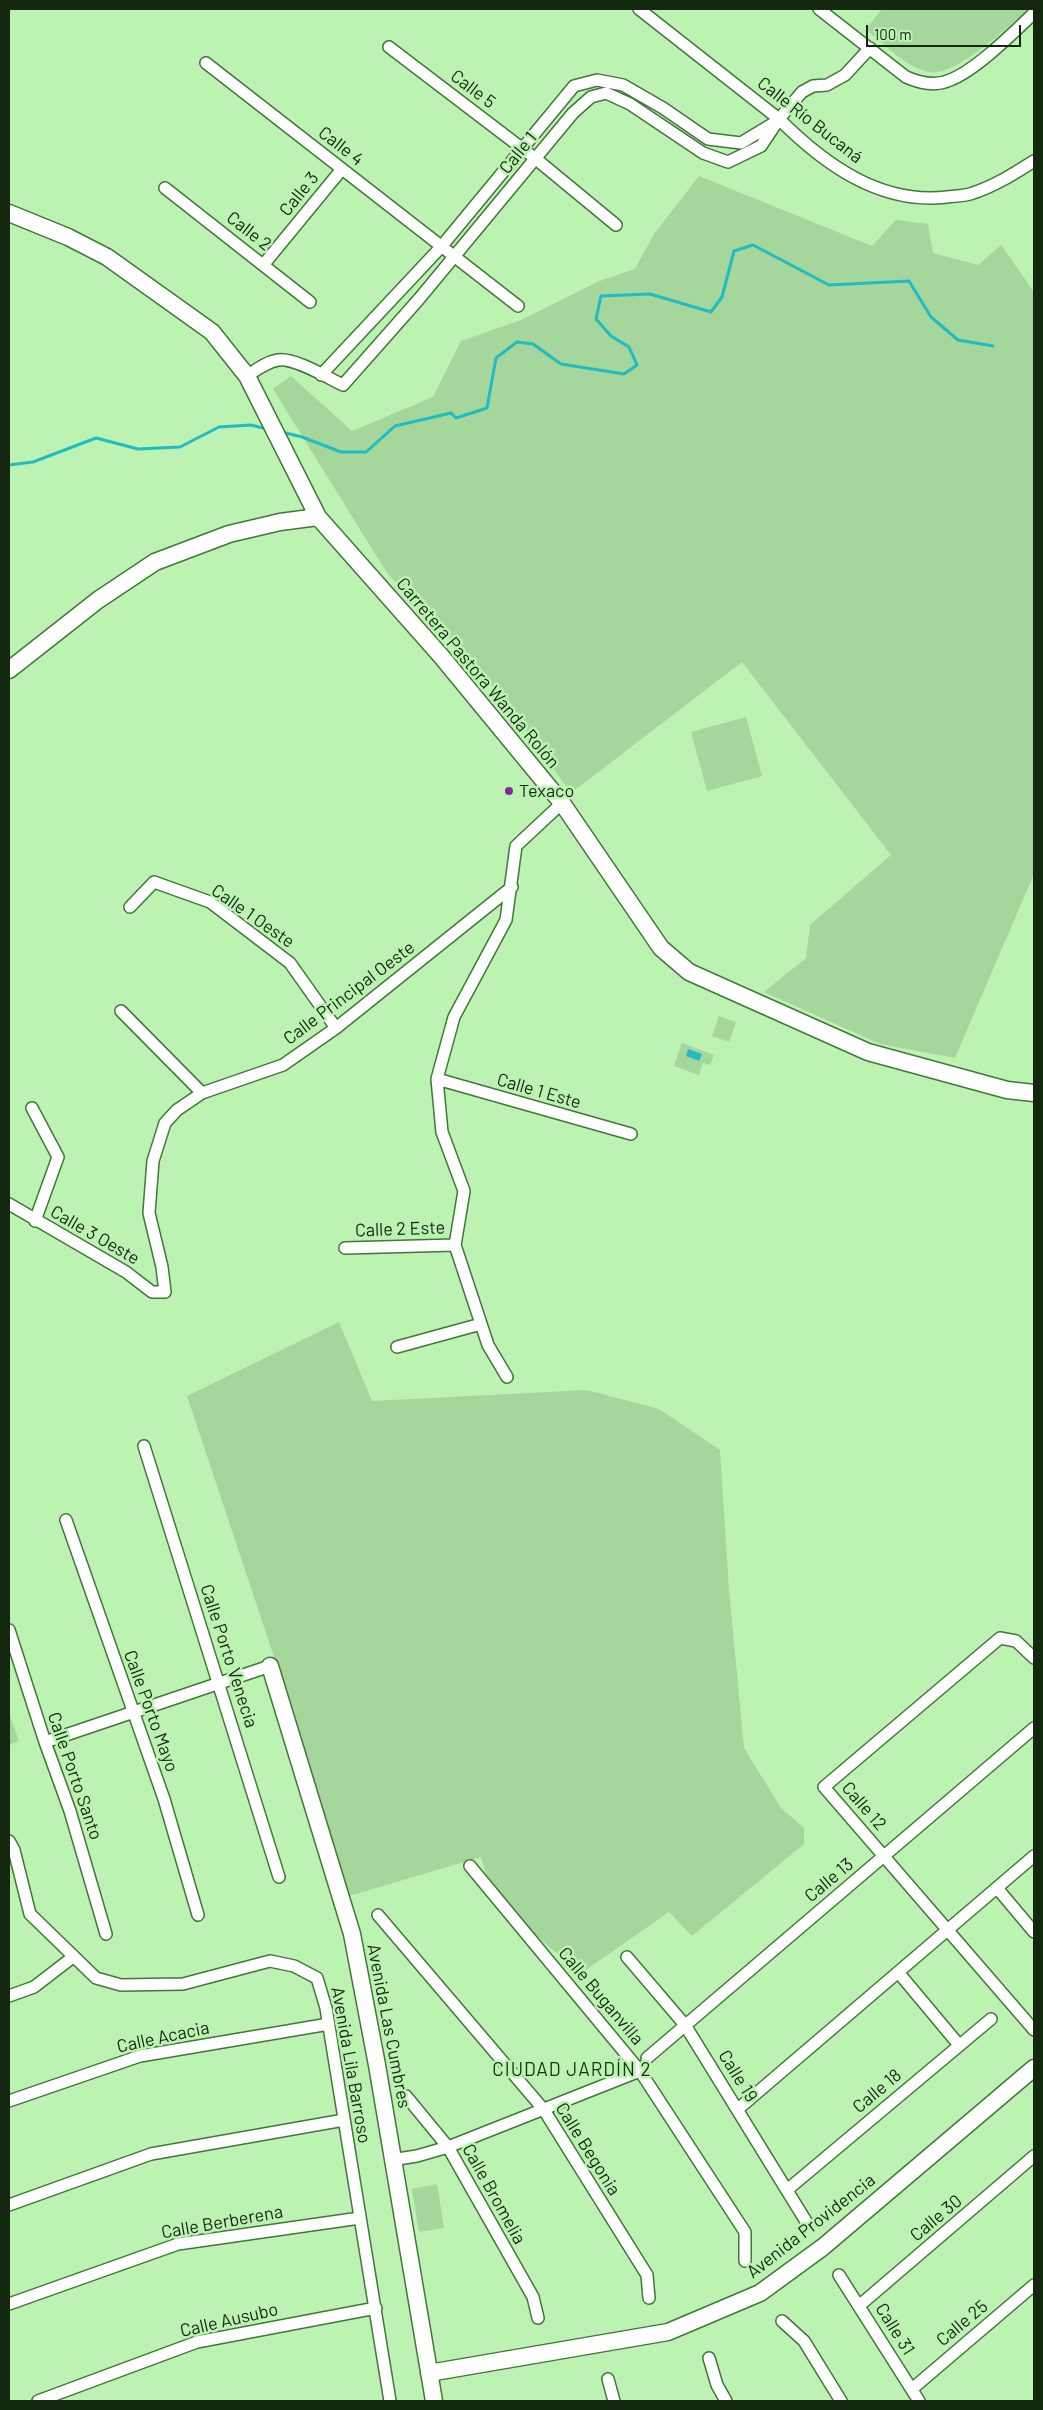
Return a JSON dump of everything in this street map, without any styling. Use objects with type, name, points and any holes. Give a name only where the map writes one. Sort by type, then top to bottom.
[{"type":"street","name":"Calle Río Bucaná","points":[[640,9],[779,119],[798,138],[836,168],[872,188],[934,199],[972,194],[1034,161]]},
{"type":"street","points":[[819,9],[906,77],[919,83],[949,81],[963,74],[1034,13]]},
{"type":"street","name":"Calle 5","points":[[389,47],[536,159],[616,225]]},
{"type":"street","name":"Calle 1","points":[[246,376],[268,362],[280,359],[298,364],[343,385],[454,257],[580,104],[591,97],[606,93],[630,104],[703,153],[728,162],[762,146],[779,119],[802,92],[812,86],[827,85],[845,75],[870,48]]},
{"type":"street","name":"Calle 4","points":[[206,62],[518,306]]},
{"type":"street","name":"Calle 1","points":[[321,375],[441,247],[574,86],[597,80],[623,85],[663,108],[708,139],[741,144],[779,119]]},
{"type":"street","name":"Calle 3","points":[[264,264],[342,169]]},
{"type":"street","name":"Calle 2","points":[[165,188],[310,302]]},
{"type":"street","name":"Carretera Pastora Wanda Rolón","points":[[9,212],[107,257],[212,332],[246,376],[318,517],[441,656],[562,803],[661,948],[689,972],[868,1052],[1007,1090],[1034,1093]]},
{"type":"street","points":[[9,670],[98,600],[155,562],[229,534],[280,522],[318,517]]},
{"type":"street","points":[[507,1377],[488,1345],[456,1245],[464,1191],[442,1132],[437,1079],[454,1017],[506,920],[512,888],[516,846],[562,803]]},
{"type":"street","name":"Calle 1 Oeste","points":[[130,907],[154,882],[210,902],[290,963],[336,1028]]},
{"type":"street","name":"Calle Principal Oeste","points":[[165,1292],[162,1267],[149,1213],[153,1161],[165,1124],[177,1110],[202,1093],[283,1065],[336,1028],[512,888]]},
{"type":"street","points":[[121,1011],[202,1093]]},
{"type":"street","name":"Calle 1 Este","points":[[437,1079],[631,1134]]},
{"type":"street","points":[[32,1108],[58,1157],[35,1221]]},
{"type":"street","name":"Calle 3 Oeste","points":[[9,1204],[35,1221],[126,1272],[152,1292],[165,1292]]},
{"type":"street","name":"Calle 2 Este","points":[[345,1248],[456,1245]]},
{"type":"street","points":[[397,1347],[481,1324]]},
{"type":"street","name":"Calle Porto Venecia","points":[[144,1446],[280,1877]]},
{"type":"street","name":"Calle Porto Mayo","points":[[66,1520],[164,1799],[198,1915]]},
{"type":"street","name":"Calle Porto Santo","points":[[9,1630],[44,1742],[70,1810],[106,1934]]},
{"type":"street","name":"Calle 12","points":[[1034,1658],[1016,1641],[1000,1638],[824,1787],[1034,2030]]},
{"type":"street","points":[[44,1742],[270,1666]]},
{"type":"street","name":"Avenida Las Cumbres","points":[[270,1666],[352,1934],[379,2074],[434,2401]]},
{"type":"street","name":"Calle 13","points":[[647,2058],[1034,1728]]},
{"type":"street","name":"Avenida Lila Barroso","points":[[9,1841],[14,1850],[30,1914],[96,1978],[121,1985],[183,1984],[270,1961],[294,1966],[317,1978],[329,2024],[390,2401]]},
{"type":"street","points":[[738,2109],[1034,1856]]},
{"type":"street","name":"Calle Buganvilla","points":[[470,1866],[640,2071],[745,2232],[745,2261]]},
{"type":"street","points":[[9,1885],[20,1880]]},
{"type":"street","points":[[996,1888],[1034,1932]]},
{"type":"street","name":"Calle Begonia","points":[[378,1915],[544,2110],[647,2275],[649,2298]]},
{"type":"street","points":[[9,1996],[34,1987],[73,1956]]},
{"type":"street","name":"Calle 19","points":[[627,1957],[685,2025],[807,2223]]},
{"type":"street","points":[[898,1972],[959,2045]]},
{"type":"street","name":"Calle 18","points":[[787,2190],[991,2019]]},
{"type":"street","name":"Calle Acacia","points":[[9,2101],[140,2056],[329,2024]]},
{"type":"street","name":"Avenida Providencia","points":[[429,2373],[668,2332],[760,2293],[823,2247],[1034,2068]]},
{"type":"street","points":[[392,2160],[417,2156],[448,2146],[640,2071]]},
{"type":"street","name":"Calle Bromelia","points":[[406,2096],[448,2146],[533,2297],[538,2318]]},
{"type":"street","points":[[9,2205],[151,2154],[344,2120]]},
{"type":"street","name":"Calle 30","points":[[860,2305],[1034,2156]]},
{"type":"street","name":"Calle Berberena","points":[[9,2304],[178,2244],[360,2218]]},
{"type":"street","name":"Calle 31","points":[[840,2275],[919,2401]]},
{"type":"street","name":"Calle 25","points":[[912,2389],[1034,2285]]},
{"type":"street","name":"Calle Ausubo","points":[[38,2401],[197,2342],[376,2308]]},
{"type":"street","points":[[782,2321],[804,2341],[842,2401]]},
{"type":"street","points":[[709,2358],[717,2385],[726,2401]]},
{"type":"street","points":[[608,2379],[614,2401]]},
{"type":"green space","points":[[882,9],[1029,9],[967,59],[940,72],[929,72],[903,60],[866,29]]},
{"type":"green space","points":[[699,176],[872,246],[896,220],[928,224],[933,253],[978,265],[1001,245],[1034,292],[1034,874],[955,1058],[880,1044],[764,992],[806,958],[810,925],[891,855],[742,662],[571,793],[486,677],[387,573],[273,389],[291,376],[352,431],[433,397],[461,341],[521,320],[597,282],[635,269],[654,234]]},
{"type":"green space","points":[[746,717],[762,776],[707,791],[691,732]]},
{"type":"green space","points":[[719,1016],[736,1022],[729,1042],[712,1036]]},
{"type":"green space","points":[[682,1043],[714,1055],[710,1065],[703,1063],[699,1075],[674,1066]]},
{"type":"green space","points":[[339,1322],[372,1401],[587,1390],[659,1409],[720,1450],[729,1590],[744,1748],[781,1808],[804,1828],[804,1844],[692,1936],[669,1912],[580,1974],[493,1897],[481,1857],[349,1896],[276,1663],[187,1396]]},
{"type":"green space","points":[[9,1717],[19,1741],[9,1745]]},
{"type":"green space","points":[[437,2184],[444,2228],[419,2232],[412,2189]]},
{"type":"water","points":[[688,1049],[702,1054],[699,1061],[686,1056]]},
{"type":"waterway","points":[[282,432],[302,437],[341,452],[366,452],[395,426],[451,413],[456,418],[487,408],[496,358],[517,342],[533,344],[561,364],[624,374],[637,365],[629,347],[611,336],[596,319],[601,296],[650,294],[711,312],[722,297],[734,251],[753,245],[829,285],[909,281],[931,317],[958,340],[993,346]]},
{"type":"waterway","points":[[9,465],[33,462],[96,438],[138,449],[180,447],[219,427],[251,425],[267,429]]},
{"type":"place","name":"Texaco","points":[[509,791]]},
{"type":"district","name":"CIUDAD JARDÍN 2","points":[[572,2070]]}]
